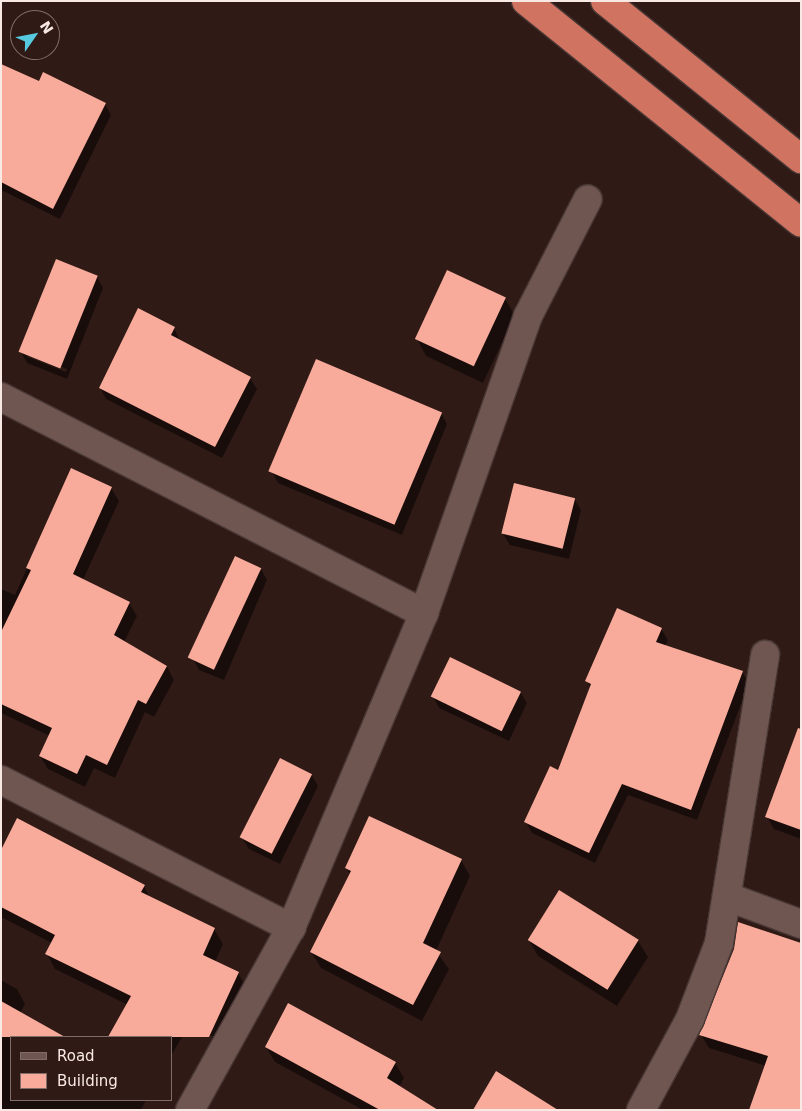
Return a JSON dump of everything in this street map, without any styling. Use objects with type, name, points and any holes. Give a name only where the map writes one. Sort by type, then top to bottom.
[{"type":"highway","points":[[526,1],[801,223]]},
{"type":"highway","points":[[605,1],[801,159]]},
{"type":"street","points":[[190,1110],[291,928],[424,613],[528,316],[588,199]]},
{"type":"street","points":[[1,397],[424,613]]},
{"type":"street","points":[[641,1110],[690,1019],[719,943],[728,897],[765,654]]},
{"type":"street","points":[[1,780],[291,928]]},
{"type":"street","points":[[728,897],[801,924]]},
{"type":"building","points":[[1,64],[39,81],[43,72],[106,103],[53,209],[1,182]]},
{"type":"building","points":[[56,259],[98,276],[60,369],[19,352]]},
{"type":"building","points":[[447,270],[506,297],[474,366],[415,339]]},
{"type":"building","points":[[138,308],[175,327],[171,335],[251,377],[215,447],[99,388]]},
{"type":"building","points":[[316,359],[442,413],[394,525],[268,471]]},
{"type":"building","points":[[71,468],[112,487],[73,574],[130,602],[114,635],[167,666],[146,704],[138,700],[107,765],[86,755],[77,774],[39,756],[52,728],[1,704],[1,632],[31,570],[26,568]]},
{"type":"building","points":[[514,483],[575,498],[563,549],[501,533]]},
{"type":"building","points":[[235,556],[261,568],[214,670],[188,658]]},
{"type":"building","points":[[617,608],[662,628],[656,642],[743,671],[691,810],[622,784],[589,853],[524,822],[550,766],[558,770],[591,684],[585,681]]},
{"type":"building","points":[[450,657],[521,692],[502,731],[431,697]]},
{"type":"building","points":[[798,728],[801,729],[801,830],[765,817]]},
{"type":"building","points":[[280,758],[312,774],[272,854],[240,837]]},
{"type":"building","points":[[369,816],[462,859],[423,943],[441,952],[413,1005],[310,952],[351,871],[345,868]]},
{"type":"building","points":[[17,818],[145,885],[141,892],[215,928],[203,955],[239,972],[209,1037],[109,1036],[131,996],[45,954],[55,935],[1,907],[1,850]]},
{"type":"building","points":[[559,890],[639,940],[607,990],[528,940]]},
{"type":"building","points":[[738,922],[801,943],[801,1110],[749,1110],[768,1056],[699,1035],[734,949]]},
{"type":"building","points":[[1,1001],[63,1036],[10,1036],[1,1037]]},
{"type":"building","points":[[288,1003],[396,1062],[387,1078],[438,1110],[380,1110],[265,1047]]},
{"type":"building","points":[[496,1071],[558,1110],[473,1110]]}]
